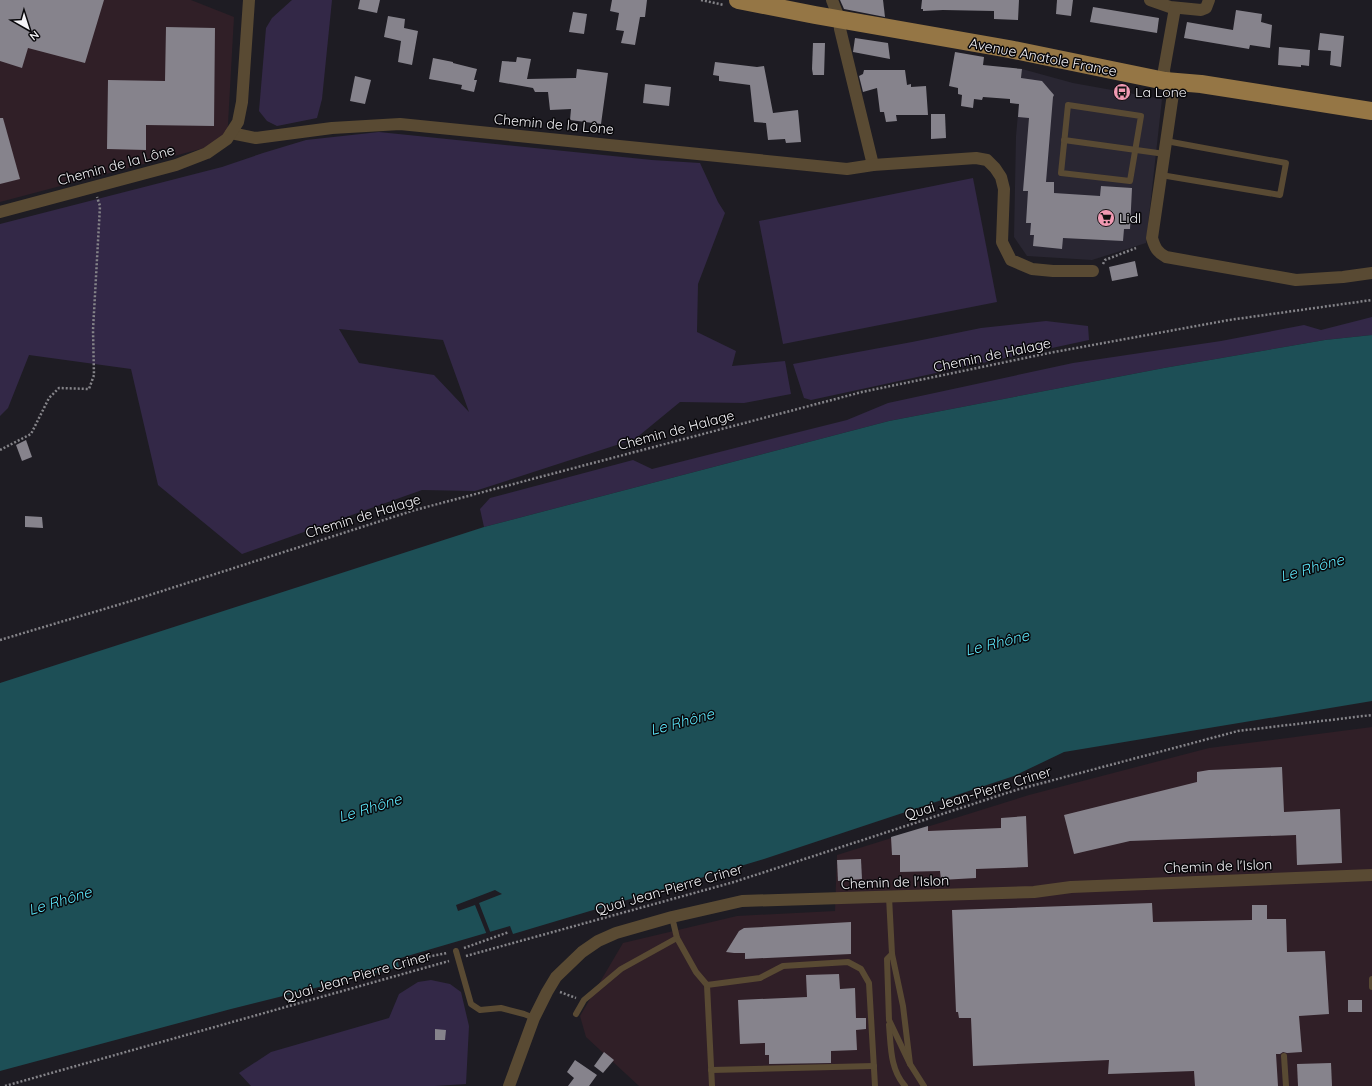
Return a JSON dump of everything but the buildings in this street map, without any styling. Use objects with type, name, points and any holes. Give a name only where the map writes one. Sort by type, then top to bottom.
[{"type":"main road","name":"Avenue Anatole France","points":[[738,0],[1009,49],[1164,81],[1201,84],[1372,111]]},
{"type":"street","name":"Chemin de la Lône","points":[[0,212],[176,165],[207,153],[227,139],[238,122],[242,102],[249,0]]},
{"type":"street","points":[[832,0],[839,18],[840,29],[873,165]]},
{"type":"street","points":[[1150,0],[1170,7],[1201,10],[1206,8],[1209,0]]},
{"type":"street","points":[[1176,8],[1164,70],[1164,81],[1173,94],[1152,238],[1155,248],[1160,254],[1166,257],[1296,280],[1343,277],[1372,273]]},
{"type":"street","name":"Chemin de la Lône","points":[[231,133],[256,138],[332,128],[400,124],[847,169],[873,165],[976,158],[987,160],[1001,177],[1004,189],[1002,242],[1012,260],[1032,269],[1053,271],[1093,271]]},
{"type":"street","name":"Chemin de l'Islon","points":[[509,1086],[534,1018],[549,987],[556,977],[582,952],[598,941],[616,933],[672,917],[742,902],[1034,892],[1071,887],[1372,875]]},
{"type":"lane","points":[[1068,105],[1141,116],[1130,181],[1060,173],[1064,140],[1068,105]]},
{"type":"lane","points":[[1064,140],[1165,154]]},
{"type":"lane","points":[[1161,175],[1280,195],[1286,163],[1166,141]]},
{"type":"lane","points":[[889,897],[892,954],[903,1006],[910,1064]]},
{"type":"lane","points":[[672,917],[677,938],[696,972],[707,985],[712,1086]]},
{"type":"lane","points":[[576,1014],[584,1000],[621,969],[677,938]]},
{"type":"lane","points":[[456,951],[471,1004],[480,1010],[501,1008],[534,1018]]},
{"type":"lane","points":[[892,954],[886,959],[892,1062],[900,1080],[905,1086]]},
{"type":"lane","points":[[707,985],[760,978],[783,966],[848,962],[861,969],[870,983],[875,1086]]},
{"type":"lane","points":[[1372,979],[1372,987]]},
{"type":"lane","points":[[889,1020],[910,1064],[924,1086]]},
{"type":"lane","points":[[1284,1056],[1286,1086]]},
{"type":"lane","points":[[711,1070],[874,1066]]},
{"type":"path","points":[[0,450],[31,434],[49,398],[59,388],[88,389],[94,375],[93,330],[100,206],[95,187]]},
{"type":"path","points":[[1093,271],[1102,265],[1105,260],[1136,248]]},
{"type":"path","name":"Chemin de Halage","points":[[0,640],[131,601],[415,510],[862,392],[1049,353],[1221,321],[1372,300]]},
{"type":"path","name":"Quai Jean-Pierre Criner","points":[[5,1086],[734,882],[1016,790],[1238,731],[1372,715]]},
{"type":"path","points":[[401,962],[456,951],[509,932]]},
{"type":"path","points":[[549,987],[584,1000]]},
{"type":"shaded area","points":[[0,0],[191,0],[234,17],[227,142],[0,202]]},
{"type":"shaded area","points":[[292,0],[332,0],[322,99],[317,118],[277,126],[267,121],[259,111],[266,28],[272,18]]},
{"type":"shaded area","points":[[1022,69],[1073,83],[1162,99],[1146,243],[1092,260],[1027,256],[1014,237],[1016,136]]},
{"type":"shaded area","points":[[379,132],[652,160],[700,163],[718,202],[725,213],[698,284],[697,332],[736,351],[732,366],[785,361],[791,394],[744,403],[680,402],[635,439],[475,491],[422,490],[242,554],[158,485],[131,369],[29,355],[8,408],[0,416],[0,224],[222,167],[306,140]],"holes":[[[339,329],[443,340],[469,412],[434,375],[359,363]]]},
{"type":"shaded area","points":[[973,178],[997,302],[783,344],[759,221]]},
{"type":"shaded area","points":[[1372,317],[1372,335],[1325,340],[1164,368],[889,421],[484,527],[480,509],[490,498],[633,460],[652,469],[847,420],[888,403],[1073,363],[1221,341],[1304,325],[1321,330]]},
{"type":"shaded area","points":[[1046,321],[1088,326],[1089,340],[811,400],[804,398],[793,364],[981,328]]},
{"type":"shaded area","points":[[1372,727],[1372,1086],[639,1086],[586,1037],[580,1016],[623,943],[737,916],[835,911],[837,855],[1029,795],[1209,748]]},
{"type":"shaded area","points":[[431,980],[450,984],[461,992],[469,1026],[466,1084],[435,1086],[251,1086],[239,1073],[271,1052],[389,1018],[399,994],[418,982]]},
{"type":"water","name":"Le Rhône","points":[[1372,335],[1372,701],[1064,752],[1014,776],[764,859],[513,934],[510,926],[397,959],[399,967],[231,1009],[0,1071],[0,683],[484,527],[889,421],[1164,368],[1325,340]]},
{"type":"pier","points":[[495,890],[502,894],[479,903],[491,934],[487,935],[475,905],[458,911],[456,905]]},
{"type":"place","name":"La Lone","points":[[1122,92]]},
{"type":"place","name":"Lidl","points":[[1106,218]]}]
